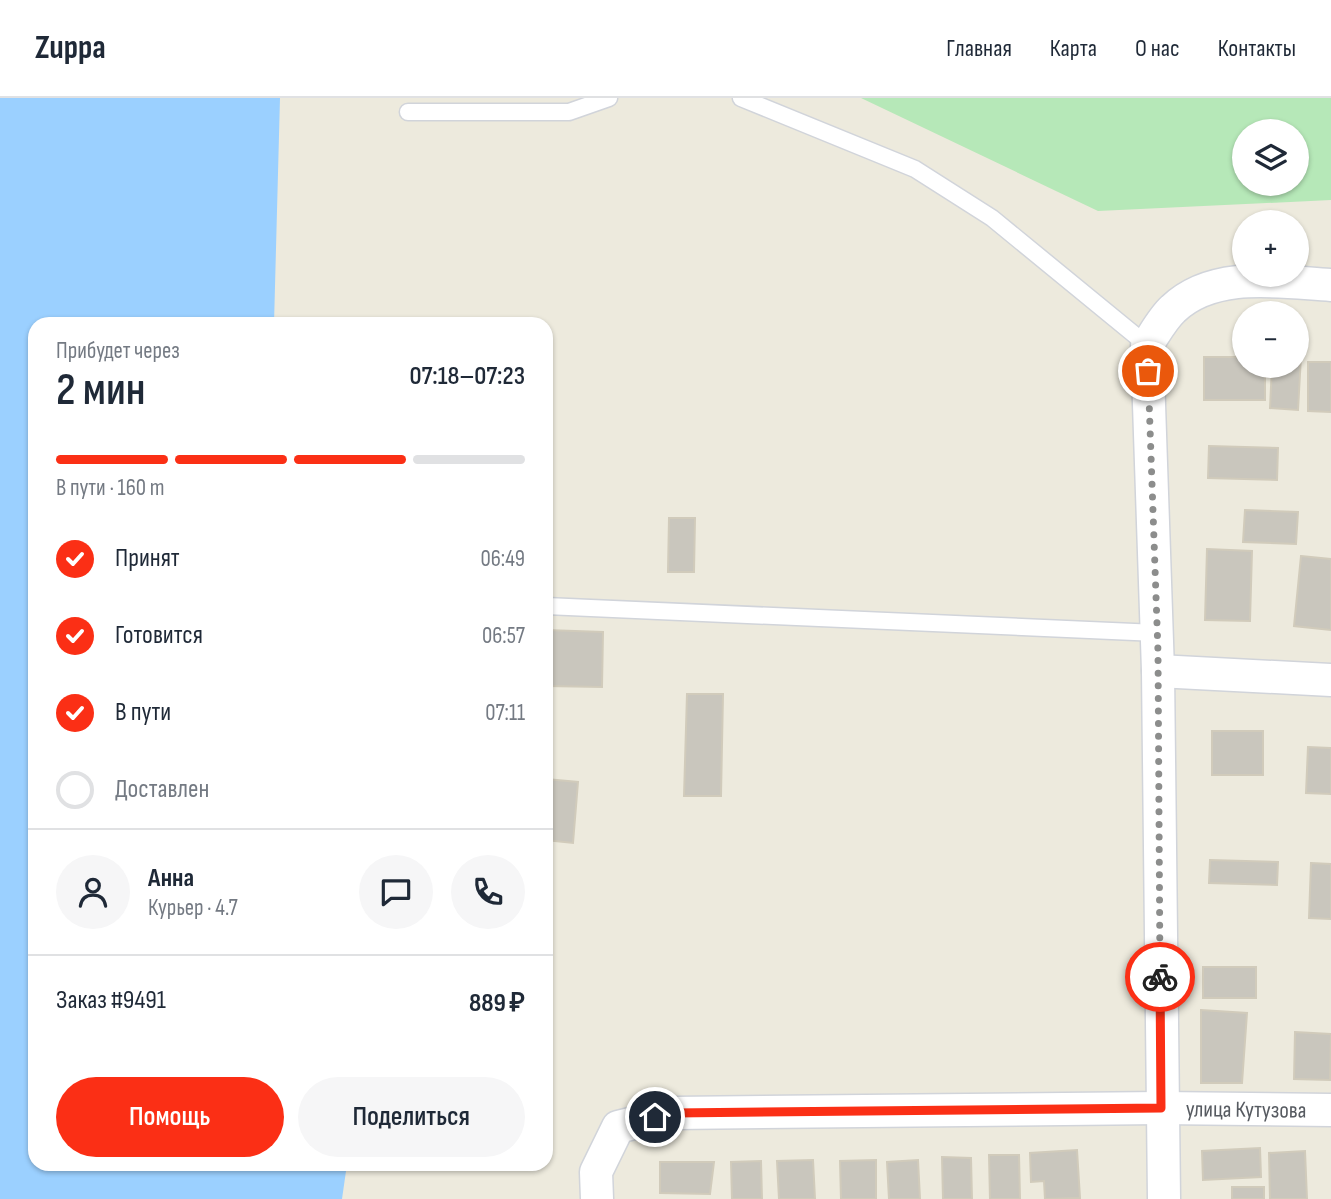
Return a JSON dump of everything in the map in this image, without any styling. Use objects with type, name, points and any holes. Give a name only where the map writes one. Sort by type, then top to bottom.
[{"type":"street","points":[[1164,1199],[1158,671],[1147,345],[1172,309],[1202,289],[1257,280],[1331,285]]},
{"type":"street","points":[[1158,671],[1331,680]]},
{"type":"street","name":"улица Кутузова","points":[[597,1199],[596,1172],[618,1127],[674,1113],[1161,1108],[1331,1110]]},
{"type":"lane","points":[[408,112],[569,113],[609,98]]},
{"type":"lane","points":[[741,98],[915,169],[992,218],[1147,345]]},
{"type":"lane","points":[[553,606],[1157,633]]},
{"type":"green space","points":[[861,98],[1331,98],[1331,200],[1098,211]]},
{"type":"water","points":[[0,98],[280,98],[274,317],[28,317],[28,1171],[346,1171],[342,1199],[0,1199]]},
{"type":"building","points":[[1204,357],[1232,357],[1232,378],[1265,378],[1265,400],[1204,400]]},
{"type":"building","points":[[1309,362],[1331,362],[1331,412],[1308,411]]},
{"type":"building","points":[[1271,378],[1300,378],[1298,410],[1270,408]]},
{"type":"building","points":[[1209,446],[1278,448],[1277,480],[1208,478]]},
{"type":"building","points":[[1245,510],[1298,512],[1296,544],[1243,542]]},
{"type":"building","points":[[669,518],[695,518],[694,572],[668,572]]},
{"type":"building","points":[[1207,549],[1252,551],[1250,621],[1205,620]]},
{"type":"building","points":[[1301,556],[1331,559],[1331,630],[1294,626]]},
{"type":"building","points":[[553,630],[603,632],[602,687],[553,686]]},
{"type":"building","points":[[687,694],[723,694],[721,796],[684,796]]},
{"type":"building","points":[[1212,731],[1263,731],[1263,775],[1212,775]]},
{"type":"building","points":[[1308,747],[1331,748],[1331,794],[1306,793]]},
{"type":"building","points":[[553,780],[578,782],[573,843],[553,841]]},
{"type":"building","points":[[1210,860],[1278,862],[1277,885],[1209,883]]},
{"type":"building","points":[[1311,863],[1331,864],[1331,919],[1309,918]]},
{"type":"building","points":[[1203,967],[1256,967],[1256,998],[1203,998]]},
{"type":"building","points":[[1201,1010],[1247,1013],[1242,1083],[1201,1083]]},
{"type":"building","points":[[1295,1032],[1331,1034],[1330,1080],[1294,1079]]},
{"type":"building","points":[[1260,1148],[1261,1177],[1203,1180],[1202,1151]]},
{"type":"building","points":[[1077,1150],[1080,1198],[1045,1199],[1044,1181],[1031,1182],[1030,1153]]},
{"type":"building","points":[[1305,1151],[1307,1199],[1270,1199],[1269,1153]]},
{"type":"building","points":[[989,1155],[1019,1155],[1020,1199],[990,1199]]},
{"type":"building","points":[[942,1157],[971,1158],[972,1199],[943,1199]]},
{"type":"building","points":[[813,1160],[815,1199],[779,1199],[777,1161]]},
{"type":"building","points":[[876,1160],[876,1199],[841,1199],[840,1161]]},
{"type":"building","points":[[918,1160],[920,1199],[889,1199],[887,1162]]},
{"type":"building","points":[[761,1161],[762,1199],[732,1199],[731,1162]]},
{"type":"building","points":[[660,1162],[714,1162],[710,1194],[660,1193]]},
{"type":"building","points":[[1232,1187],[1264,1187],[1264,1199],[1232,1199]]},
{"type":"way so far","points":[[1148,371],[1158,652],[1160,977]]},
{"type":"route","points":[[655,1117],[674,1113],[1161,1108],[1160,977]]}]
